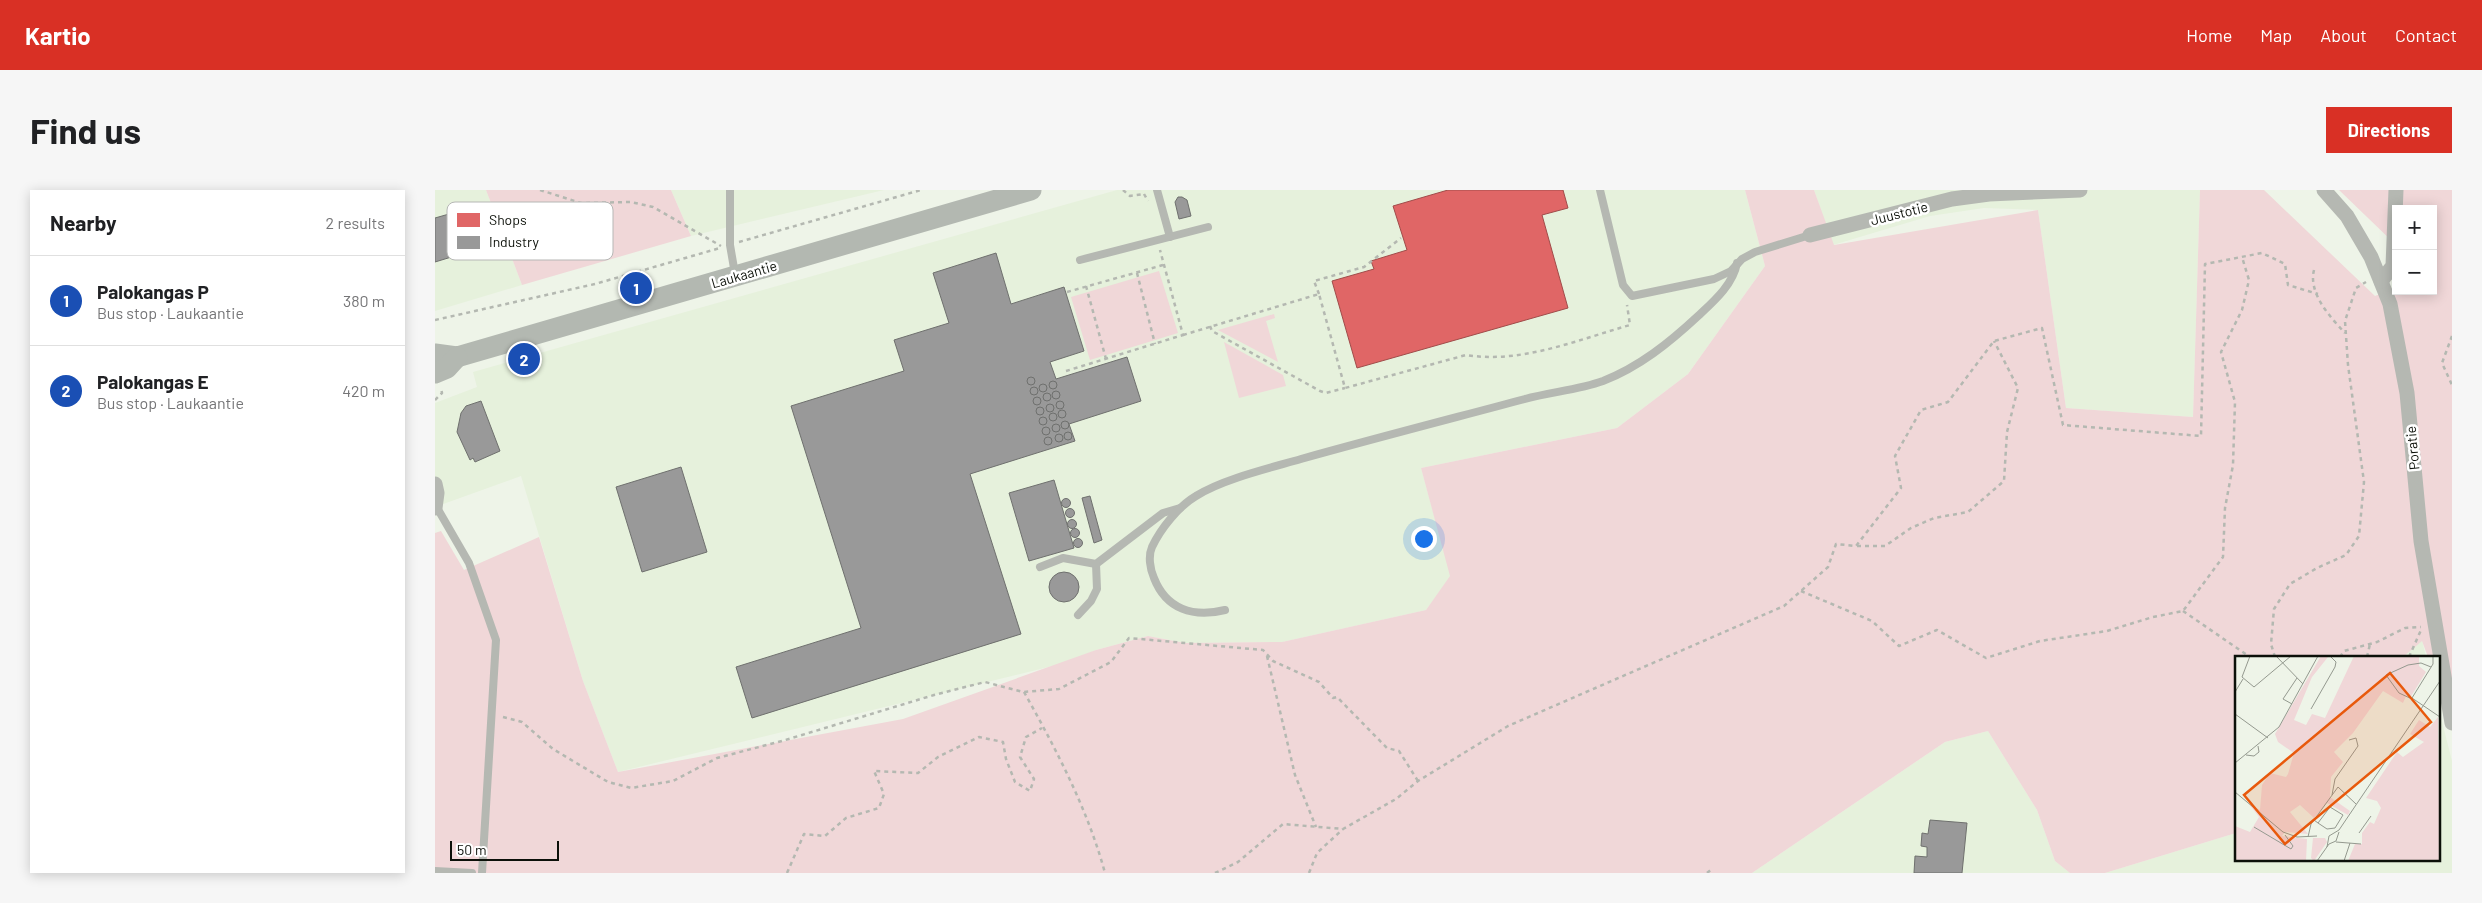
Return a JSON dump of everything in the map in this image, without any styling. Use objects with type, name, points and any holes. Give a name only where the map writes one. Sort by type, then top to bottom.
[{"type":"main road","name":"Laukaantie","points":[[435,354],[457,357],[1031,190]]},
{"type":"main road","name":"Laukaantie","points":[[435,373],[447,368],[457,357]]},
{"type":"street","name":"Juustotie","points":[[1810,235],[1953,199],[1989,194],[2080,190]]},
{"type":"street","name":"Poratie","points":[[2324,190],[2347,216],[2371,256],[2390,304],[2407,393],[2429,626],[2436,656]]},
{"type":"street","points":[[2380,278],[2393,266],[2396,190]]},
{"type":"street","points":[[435,484],[437,493],[435,507]]},
{"type":"street","name":"Poratie","points":[[2439,668],[2452,723]]},
{"type":"lane","points":[[730,190],[726,246],[735,276]]},
{"type":"lane","points":[[1600,190],[1625,289],[1632,296],[1714,280],[1731,271],[1737,263],[1755,252],[1810,235]]},
{"type":"lane","points":[[1154,191],[1170,237]]},
{"type":"lane","points":[[1080,260],[1208,227]]},
{"type":"lane","points":[[1225,610],[1210,614],[1189,611],[1172,605],[1158,589],[1150,569],[1151,548],[1182,507],[1196,495],[1251,473],[1537,396],[1602,382],[1644,360],[1677,335],[1717,298],[1735,274],[1737,263]]},
{"type":"lane","points":[[435,507],[469,563],[496,640],[482,873]]},
{"type":"lane","points":[[1040,567],[1063,558],[1096,564],[1163,513],[1182,507]]},
{"type":"lane","points":[[1078,615],[1091,601],[1097,589],[1096,564]]},
{"type":"lane","points":[[435,871],[472,873]]},
{"type":"path","points":[[540,190],[578,202]]},
{"type":"path","points":[[435,320],[630,274],[921,190]]},
{"type":"path","points":[[1123,190],[1130,196],[1154,191]]},
{"type":"path","points":[[1143,194],[1150,204]]},
{"type":"path","points":[[613,202],[631,202],[653,208],[726,246]]},
{"type":"path","points":[[1345,388],[1315,281],[1364,267],[1401,238]]},
{"type":"path","points":[[1158,240],[1163,265],[1183,335]]},
{"type":"path","points":[[1856,546],[1901,488],[1895,456],[1921,410],[1949,402],[1993,341],[2042,328],[2063,425],[2201,436],[2205,264],[2262,253],[2285,264],[2288,285],[2318,294]]},
{"type":"path","points":[[2183,611],[2223,557],[2225,508],[2233,465],[2235,402],[2221,352],[2241,310],[2249,280],[2242,257]]},
{"type":"path","points":[[1067,292],[1163,265]]},
{"type":"path","points":[[2314,270],[2313,277],[2324,310],[2346,334]]},
{"type":"path","points":[[1137,272],[1155,344]]},
{"type":"path","points":[[630,274],[636,288]]},
{"type":"path","points":[[2275,656],[2271,644],[2275,609],[2290,584],[2317,568],[2346,555],[2359,536],[2364,482],[2345,321],[2356,288],[2380,278]]},
{"type":"path","points":[[1086,286],[1106,359]]},
{"type":"path","points":[[1210,326],[1212,331],[1231,343],[1326,393],[1466,356],[1487,359],[1508,357],[1630,325],[1625,289]]},
{"type":"path","points":[[1067,371],[1319,294]]},
{"type":"path","points":[[2452,336],[2442,362],[2452,385]]},
{"type":"path","points":[[1309,873],[1317,853],[1343,829],[1396,800],[1417,781],[1508,726],[1784,606],[1828,567],[1836,544],[1885,546],[1911,528],[1934,518],[1967,512],[2004,481],[2007,432],[2018,388],[1993,341]]},
{"type":"path","points":[[1801,591],[1873,621],[1899,646],[1937,630],[1986,658],[2040,641],[2107,631],[2153,616],[2183,611],[2249,656]]},
{"type":"path","points":[[2341,656],[2344,651],[2370,644],[2405,628],[2429,626]]},
{"type":"path","points":[[2410,656],[2429,626]]},
{"type":"path","points":[[493,714],[522,722],[553,748],[608,782],[631,788],[673,781],[717,758],[782,741],[934,694],[985,682],[1023,692],[1059,689],[1111,662],[1129,638],[1263,650],[1273,661],[1319,682],[1333,698],[1337,697],[1387,748],[1399,751],[1417,781]]},
{"type":"path","points":[[2367,656],[2370,644]]},
{"type":"path","points":[[1267,654],[1295,775],[1316,827]]},
{"type":"path","points":[[1023,692],[1097,845],[1105,873]]},
{"type":"path","points":[[787,873],[804,834],[825,836],[846,818],[879,808],[884,794],[874,771],[918,773],[938,757],[979,737],[1003,742],[1005,758],[1015,782],[1030,791],[1034,778],[1020,757],[1026,737],[1042,728]]},
{"type":"path","points":[[1215,873],[1238,862],[1283,824],[1343,829]]},
{"type":"path","points":[[1707,873],[1712,869]]},
{"type":"shaded area","points":[[435,190],[486,190],[491,202],[447,202],[447,260],[513,260],[522,285],[435,311]]},
{"type":"shaded area","points":[[486,190],[671,190],[691,236],[613,259],[613,202],[491,202]]},
{"type":"shaded area","points":[[671,190],[884,190],[691,236]]},
{"type":"shaded area","points":[[1117,190],[1745,190],[1765,266],[1688,374],[1617,428],[1421,468],[1451,576],[1426,610],[1282,642],[1185,643],[1148,636],[1096,650],[1069,662],[618,772],[583,681],[521,476],[435,507],[435,403],[477,387],[473,372]]},
{"type":"shaded area","points":[[1745,190],[1814,190],[1834,245],[2038,210],[2066,408],[2193,417],[2200,190],[2264,190],[2375,296],[2392,289],[2392,295],[2437,295],[2437,205],[2392,205],[2392,241],[2339,190],[2452,190],[2452,721],[2439,656],[2428,656],[2422,641],[2404,656],[2235,656],[2235,833],[2105,873],[2070,873],[2055,861],[2037,810],[1988,731],[1945,742],[1752,873],[435,873],[435,533],[441,531],[464,570],[539,537],[583,681],[618,772],[903,719],[1096,650],[1148,636],[1185,643],[1282,642],[1426,610],[1450,576],[1421,468],[1617,428],[1688,374],[1765,266]]},
{"type":"shaded area","points":[[1814,190],[2200,190],[2193,417],[2066,408],[2038,210],[1984,208],[1930,216],[1833,245]]},
{"type":"shaded area","points":[[513,260],[608,260],[522,285]]},
{"type":"shaded area","points":[[1159,271],[1178,333],[1090,360],[1071,297]]},
{"type":"shaded area","points":[[1274,314],[1275,318],[1266,321],[1278,362],[1218,330]]},
{"type":"shaded area","points":[[1224,342],[1283,375],[1286,386],[1239,398]]},
{"type":"shaded area","points":[[2422,640],[2426,656],[2404,656]]},
{"type":"shaded area","points":[[2439,710],[2452,761],[2452,873],[2105,873],[2235,833],[2235,860],[2439,860]]},
{"type":"shaded area","points":[[1988,731],[2037,810],[2055,861],[2070,873],[1752,873],[1945,742]]},
{"type":"building: Shops","points":[[1448,190],[1563,190],[1568,208],[1542,215],[1568,308],[1357,368],[1332,281],[1374,269],[1371,261],[1407,250],[1393,206]]},
{"type":"building: Industry","points":[[1178,197],[1187,200],[1191,216],[1179,219],[1175,202]]},
{"type":"building: Industry","points":[[447,215],[447,258],[435,262],[435,218]]},
{"type":"building: Industry","points":[[996,253],[1011,304],[1064,287],[1084,351],[1050,362],[1056,379],[1127,357],[1141,401],[1069,424],[1075,441],[970,474],[1021,634],[752,718],[736,667],[861,628],[791,406],[904,371],[894,340],[949,323],[933,273]]},
{"type":"building: Industry","points":[[1031,377],[1035,381],[1031,385],[1027,381]]},
{"type":"building: Industry","points":[[1053,381],[1057,385],[1053,389],[1049,385]]},
{"type":"building: Industry","points":[[1043,384],[1047,388],[1043,392],[1039,388]]},
{"type":"building: Industry","points":[[1034,387],[1038,391],[1034,395],[1030,391]]},
{"type":"building: Industry","points":[[1056,391],[1060,395],[1056,399],[1052,395]]},
{"type":"building: Industry","points":[[1047,393],[1051,397],[1047,401],[1043,397]]},
{"type":"building: Industry","points":[[1037,397],[1041,401],[1037,405],[1033,401]]},
{"type":"building: Industry","points":[[481,401],[500,451],[475,462],[473,458],[470,460],[457,432],[461,413],[466,406]]},
{"type":"building: Industry","points":[[1060,401],[1064,405],[1060,409],[1056,405]]},
{"type":"building: Industry","points":[[1050,404],[1054,408],[1050,412],[1046,408]]},
{"type":"building: Industry","points":[[1040,407],[1044,411],[1040,415],[1036,411]]},
{"type":"building: Industry","points":[[1062,410],[1066,414],[1062,418],[1058,414]]},
{"type":"building: Industry","points":[[1053,413],[1057,417],[1053,421],[1049,417]]},
{"type":"building: Industry","points":[[1043,417],[1047,421],[1043,425],[1039,421]]},
{"type":"building: Industry","points":[[1065,421],[1069,425],[1065,429],[1061,425]]},
{"type":"building: Industry","points":[[1056,424],[1060,428],[1056,432],[1052,428]]},
{"type":"building: Industry","points":[[1046,427],[1050,431],[1046,435],[1042,431]]},
{"type":"building: Industry","points":[[1068,432],[1072,436],[1068,440],[1064,436]]},
{"type":"building: Industry","points":[[1059,434],[1063,438],[1059,442],[1055,438]]},
{"type":"building: Industry","points":[[1048,437],[1052,441],[1048,445],[1044,441]]},
{"type":"building: Industry","points":[[681,467],[707,552],[642,572],[616,487]]},
{"type":"building: Industry","points":[[1054,480],[1074,548],[1029,561],[1009,493]]},
{"type":"building: Industry","points":[[1090,496],[1102,540],[1094,543],[1082,498]]},
{"type":"building: Industry","points":[[1066,499],[1070,503],[1066,507],[1062,503]]},
{"type":"building: Industry","points":[[1070,509],[1074,513],[1070,517],[1066,513]]},
{"type":"building: Industry","points":[[1072,520],[1076,524],[1072,528],[1068,524]]},
{"type":"building: Industry","points":[[1075,529],[1079,533],[1075,537],[1071,533]]},
{"type":"building: Industry","points":[[1078,539],[1082,543],[1078,547],[1074,543]]},
{"type":"building: Industry","points":[[1064,572],[1070,573],[1078,581],[1078,593],[1070,601],[1064,602],[1058,601],[1050,593],[1049,587],[1050,581],[1058,573]]},
{"type":"building: Industry","points":[[1930,820],[1967,823],[1962,873],[1914,873],[1915,856],[1927,857],[1927,847],[1921,846],[1922,833],[1928,834]]},
{"type":"place","name":"Palokangas P","points":[[636,288]]},
{"type":"place","name":"Palokangas E","points":[[524,359]]}]
